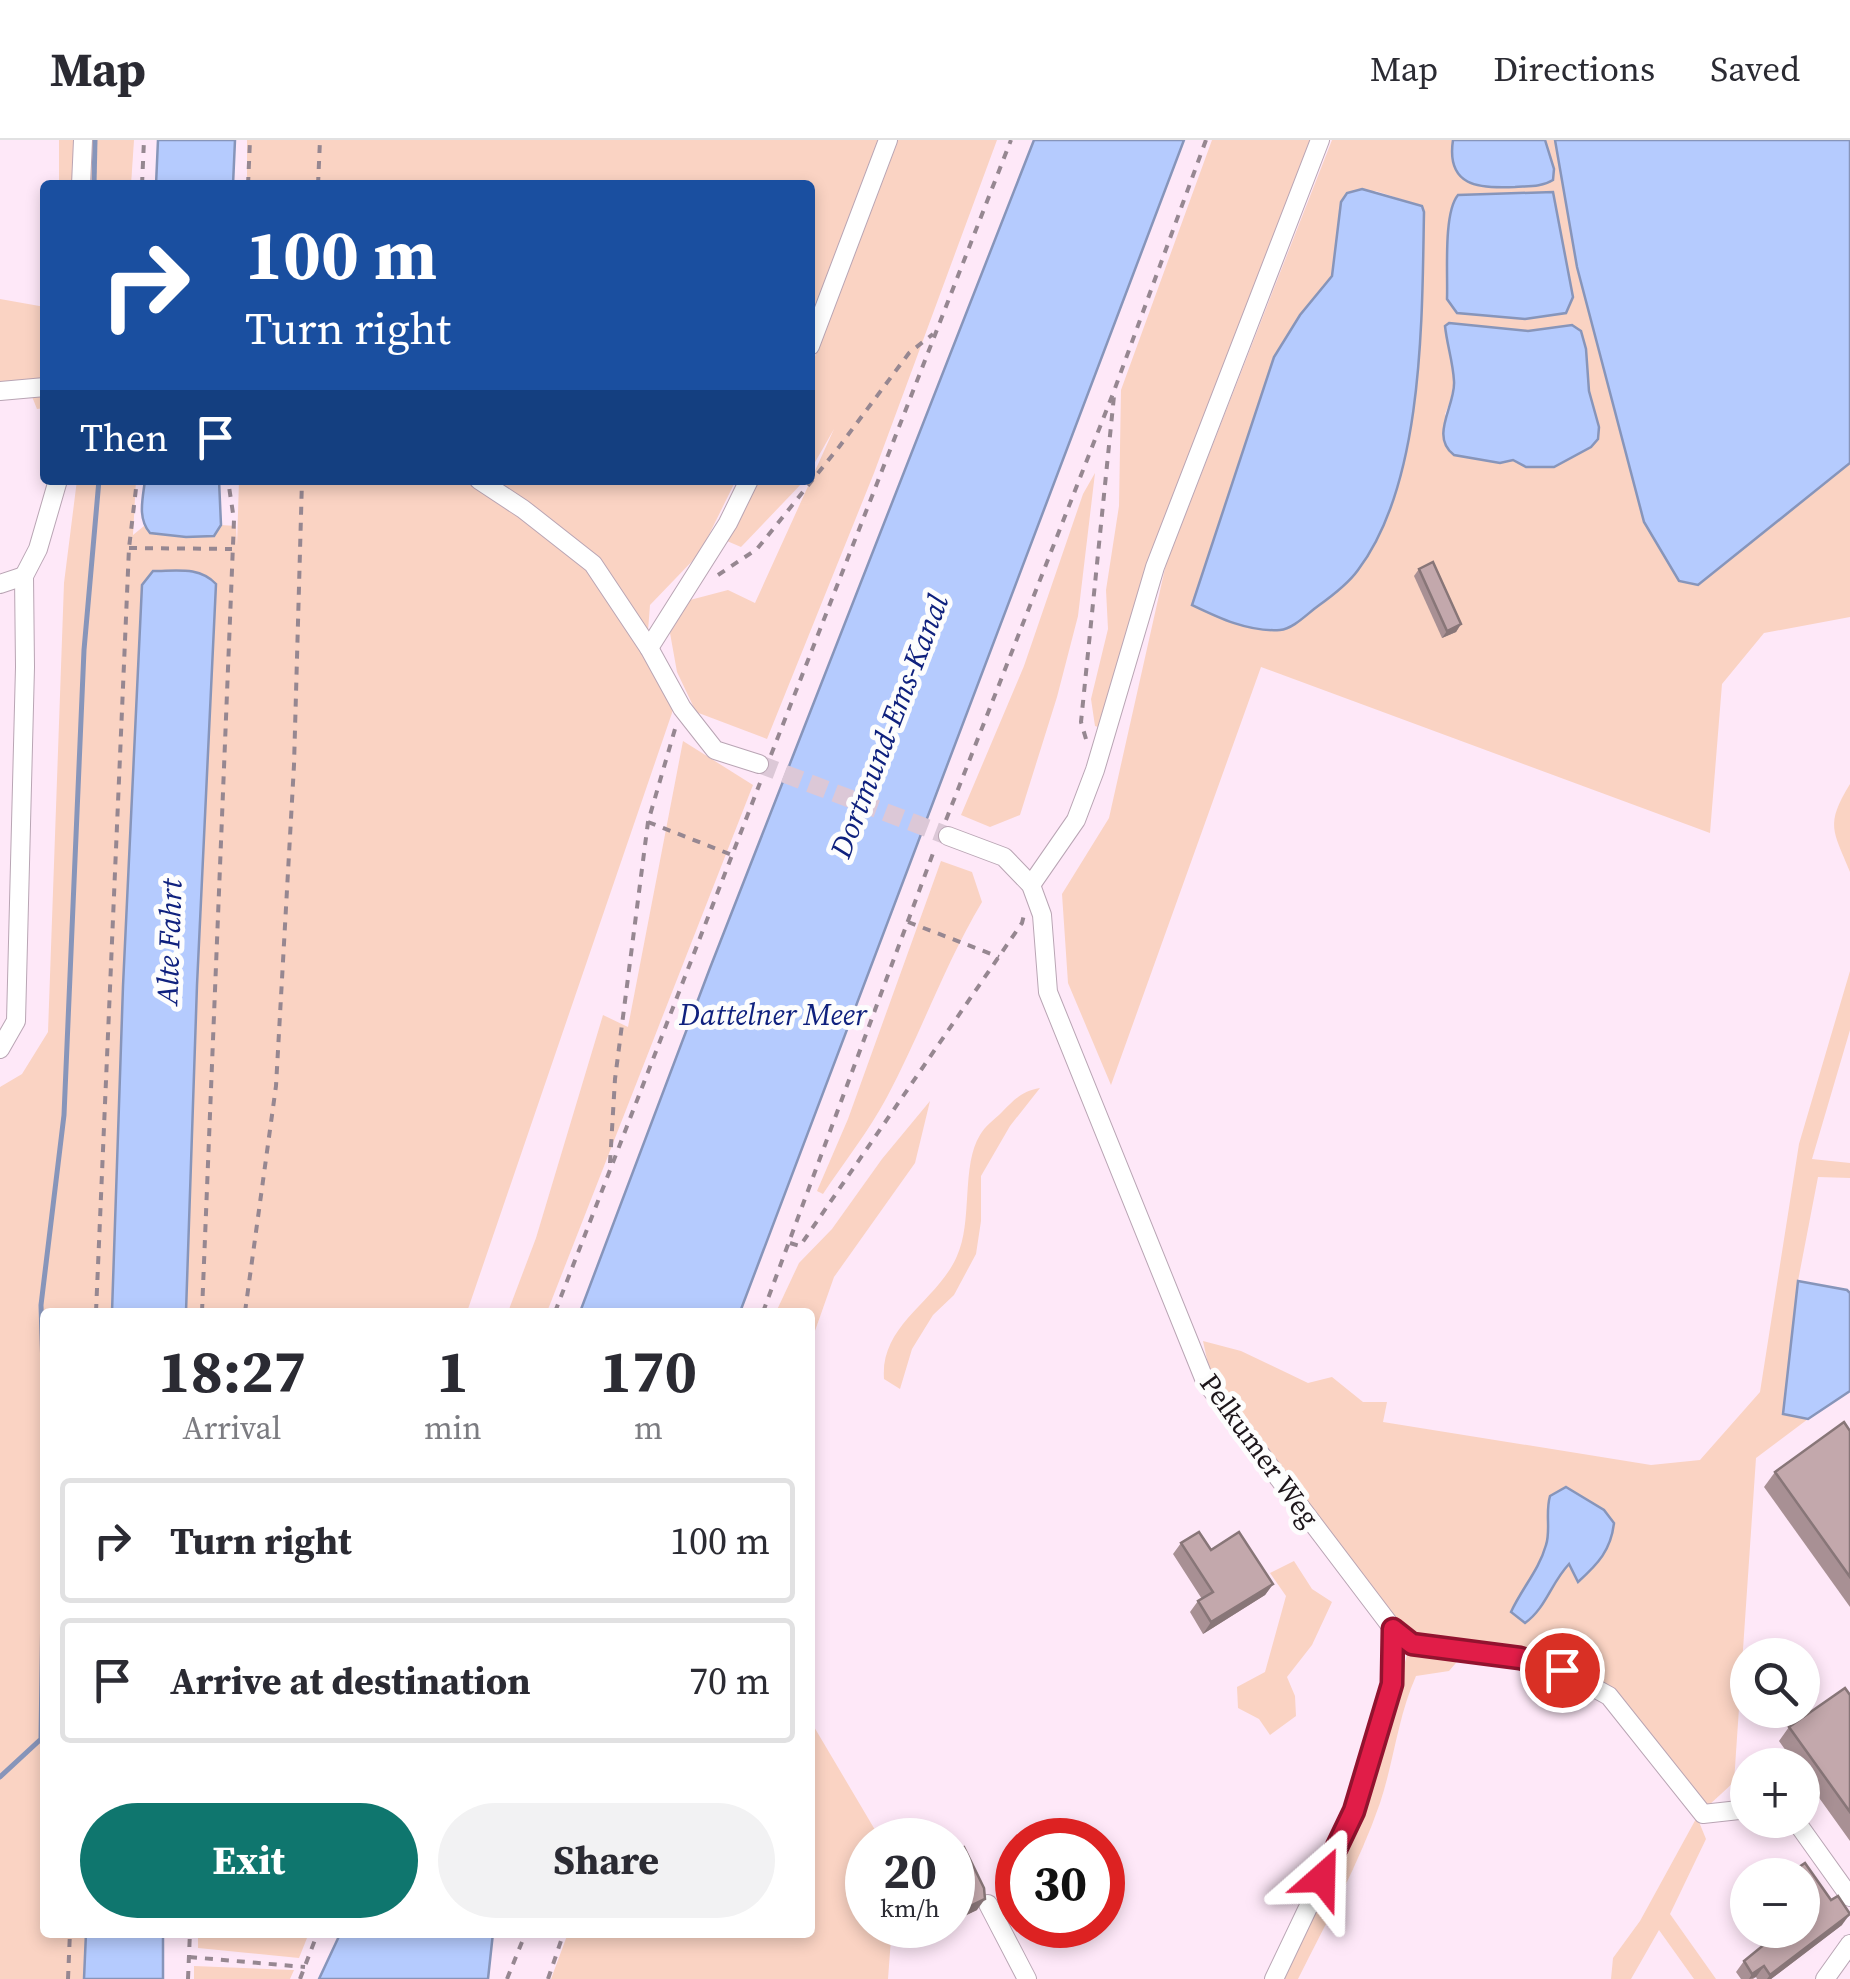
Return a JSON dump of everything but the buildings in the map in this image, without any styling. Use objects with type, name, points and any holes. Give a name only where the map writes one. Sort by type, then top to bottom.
[{"type":"street","points":[[81,180],[82,140]]},
{"type":"street","points":[[815,333],[888,140]]},
{"type":"street","points":[[943,834],[1004,857],[1031,885],[1076,820],[1096,770],[1156,567],[1320,140]]},
{"type":"street","points":[[0,392],[40,388]]},
{"type":"street","points":[[2,1041],[16,1021],[24,576],[38,549],[57,485]]},
{"type":"street","points":[[487,485],[523,508],[593,564],[649,648],[682,708],[716,750],[762,771]]},
{"type":"street","points":[[649,648],[728,523],[746,485]]},
{"type":"street","points":[[0,584],[24,576]]},
{"type":"street","name":"Pelkumer Weg","points":[[1031,885],[1042,915],[1048,992],[1205,1382],[1393,1629]]},
{"type":"street","points":[[1393,1629],[1412,1644],[1520,1658],[1562,1670],[1609,1696],[1703,1814],[1730,1811]]},
{"type":"street","points":[[1274,1979],[1354,1811],[1392,1684],[1393,1629]]},
{"type":"street","points":[[1808,1838],[1850,1897]]},
{"type":"street","points":[[988,1904],[1027,1979]]},
{"type":"street","points":[[1824,1979],[1850,1944]]},
{"type":"path","points":[[142,180],[144,140]]},
{"type":"path","points":[[248,180],[250,140]]},
{"type":"path","points":[[318,180],[320,140]]},
{"type":"path","points":[[557,1308],[762,771],[1011,140]]},
{"type":"path","points":[[765,1308],[1206,140]]},
{"type":"path","points":[[815,477],[909,353],[936,332]]},
{"type":"path","points":[[1096,770],[1081,722],[1114,391]]},
{"type":"path","points":[[96,1308],[128,548],[136,485]]},
{"type":"path","points":[[202,1308],[234,520],[229,485]]},
{"type":"path","points":[[246,1308],[276,1086],[294,765],[302,485]]},
{"type":"path","points":[[711,580],[756,549],[809,485]]},
{"type":"path","points":[[128,548],[232,550]]},
{"type":"path","points":[[610,1168],[615,1079],[648,822],[682,708]]},
{"type":"path","points":[[648,822],[732,855]]},
{"type":"path","points":[[790,1243],[800,1246],[1022,923],[1031,885]]},
{"type":"path","points":[[908,922],[999,957]]},
{"type":"path","points":[[68,1979],[70,1938]]},
{"type":"path","points":[[188,1979],[190,1938]]},
{"type":"path","points":[[300,1979],[316,1938]]},
{"type":"path","points":[[508,1979],[524,1938]]},
{"type":"path","points":[[548,1979],[562,1938]]},
{"type":"path","points":[[189,1958],[305,1967]]},
{"type":"shaded area","points":[[59,140],[81,140],[80,180],[59,180]]},
{"type":"shaded area","points":[[83,140],[134,140],[131,180],[82,180]]},
{"type":"shaded area","points":[[247,140],[881,140],[815,306],[815,180],[247,180]]},
{"type":"shaded area","points":[[895,140],[997,140],[874,473],[767,739],[696,712],[677,672],[670,633],[690,600],[728,590],[755,603],[809,485],[815,485],[815,471],[834,429],[815,462],[815,356]]},
{"type":"shaded area","points":[[1212,140],[1313,140],[1153,562],[1101,728],[1095,726],[1091,699],[1108,629],[1106,590],[1119,506],[1121,390]]},
{"type":"shaded area","points":[[1332,140],[1453,140],[1451,158],[1554,169],[1545,140],[1555,140],[1577,267],[1699,585],[1850,463],[1850,617],[1764,633],[1722,684],[1710,833],[1261,667],[1111,1085],[1068,983],[1062,894],[1109,818],[1166,564]],"holes":[[[1376,191],[1422,206],[1424,212],[1421,330],[1409,438],[1358,571],[1285,630],[1192,604],[1274,357],[1300,315],[1332,276],[1341,202]],[[1553,192],[1573,297],[1566,313],[1525,319],[1447,299],[1448,229],[1458,195]],[[1449,323],[1528,331],[1572,325],[1586,349],[1589,391],[1599,427],[1591,447],[1554,467],[1526,467],[1513,460],[1464,457],[1445,414],[1454,373],[1445,332]]]},
{"type":"shaded area","points":[[0,299],[40,306],[40,409],[27,384],[0,386]]},
{"type":"shaded area","points":[[1095,473],[1078,616],[1057,697],[1020,815],[990,827],[961,815],[1024,666],[1083,494]]},
{"type":"shaded area","points":[[76,485],[136,485],[133,535],[144,526],[151,533],[214,536],[221,525],[236,526],[237,546],[239,485],[734,485],[700,553],[650,605],[646,657],[673,710],[468,1308],[186,1308],[197,985],[142,585],[112,1308],[40,1308],[40,1938],[86,1938],[84,1979],[0,1979],[0,1087],[22,1074],[48,1032],[64,583]]},
{"type":"shaded area","points":[[754,485],[800,485],[741,547],[727,541]]},
{"type":"shaded area","points":[[683,741],[753,785],[549,1308],[510,1308],[536,1238],[603,1015],[628,1027]]},
{"type":"shaded area","points":[[1850,784],[1850,872],[1834,828],[1837,809]]},
{"type":"shaded area","points":[[941,861],[972,872],[982,902],[887,1097],[823,1194],[817,1191],[848,1119]]},
{"type":"shaded area","points":[[1850,971],[1850,1030],[1812,1159],[1850,1163],[1850,1178],[1818,1177],[1798,1281],[1783,1414],[1808,1419],[1756,1458],[1744,1638],[1730,1638],[1730,1728],[1738,1728],[1736,1748],[1730,1748],[1730,1786],[1708,1806],[1610,1690],[1415,1636],[1392,1613],[1212,1383],[1203,1341],[1241,1351],[1308,1383],[1332,1377],[1363,1402],[1387,1402],[1383,1422],[1651,1465],[1700,1460],[1760,1392],[1799,1144]]},
{"type":"shaded area","points":[[1040,1088],[1010,1126],[981,1176],[976,1254],[954,1295],[933,1315],[912,1349],[900,1389],[884,1379],[885,1360],[900,1328],[937,1287],[957,1256],[965,1227],[974,1147],[985,1129],[1015,1099]]},
{"type":"shaded area","points":[[930,1101],[915,1163],[834,1277],[815,1331],[815,1308],[778,1308],[799,1263],[832,1229]]},
{"type":"shaded area","points":[[1294,1561],[1312,1589],[1332,1602],[1312,1645],[1287,1677],[1295,1696],[1296,1716],[1270,1735],[1259,1719],[1238,1708],[1237,1687],[1265,1672],[1286,1596],[1270,1573]]},
{"type":"shaded area","points":[[1409,1648],[1461,1657],[1449,1671],[1416,1676],[1380,1803],[1362,1848],[1298,1979],[1283,1979],[1365,1803]]},
{"type":"shaded area","points":[[815,1728],[868,1818],[845,1818],[845,1948],[890,1948],[888,1979],[551,1979],[566,1938],[815,1938]]},
{"type":"shaded area","points":[[1697,1817],[1706,1839],[1670,1914],[1716,1979],[1694,1979],[1659,1930],[1631,1979],[1611,1979],[1613,1958],[1640,1921]]},
{"type":"shaded area","points":[[198,1938],[307,1938],[299,1958],[198,1948]]},
{"type":"shaded area","points":[[194,1966],[294,1970],[290,1979],[194,1979]]},
{"type":"water","points":[[158,140],[235,140],[233,180],[156,180]]},
{"type":"water","name":"Dattelner Meer","points":[[1034,140],[1184,140],[742,1308],[582,1308],[710,968]]},
{"type":"water","points":[[1453,140],[1545,140],[1554,169],[1553,180],[1535,186],[1501,187],[1468,182],[1455,167]]},
{"type":"water","points":[[1555,140],[1850,140],[1850,463],[1698,585],[1679,581],[1644,522],[1577,267]]},
{"type":"water","points":[[1362,189],[1422,206],[1424,212],[1420,349],[1407,446],[1396,492],[1380,534],[1358,570],[1340,590],[1285,629],[1245,626],[1192,605],[1274,357],[1300,315],[1332,276],[1341,202],[1347,193]]},
{"type":"water","points":[[1553,192],[1573,297],[1566,313],[1525,319],[1457,313],[1447,299],[1447,260],[1450,215],[1458,195]]},
{"type":"water","points":[[1449,323],[1528,331],[1572,325],[1581,331],[1598,439],[1554,467],[1526,467],[1513,460],[1500,463],[1454,455],[1444,439],[1454,390],[1445,326]]},
{"type":"water","points":[[144,485],[219,485],[221,525],[214,536],[150,533],[142,514]]},
{"type":"water","name":"Alte Fahrt","points":[[179,570],[202,574],[216,584],[186,1308],[112,1308],[142,585],[153,571]]},
{"type":"water","points":[[1798,1281],[1850,1293],[1850,1391],[1808,1419],[1783,1414]]},
{"type":"water","points":[[1566,1487],[1604,1510],[1614,1523],[1610,1541],[1597,1563],[1578,1582],[1569,1564],[1525,1623],[1511,1612],[1546,1545],[1550,1496]]},
{"type":"water","points":[[86,1938],[163,1938],[163,1979],[84,1979]]},
{"type":"water","points":[[338,1938],[492,1938],[488,1979],[319,1979]]},
{"type":"waterway","points":[[94,180],[95,140]]},
{"type":"waterway","points":[[41,1308],[64,1115],[84,650],[99,485]]},
{"type":"waterway","points":[[0,1777],[40,1740]]},
{"type":"tunnel","points":[[759,764],[948,836]]},
{"type":"route","points":[[1322,1878],[1354,1811],[1392,1684],[1393,1629],[1412,1644],[1520,1658],[1562,1670]]},
{"type":"water label","name":"Dortmund-Ems-Kanal","points":[[889,726]]}]
